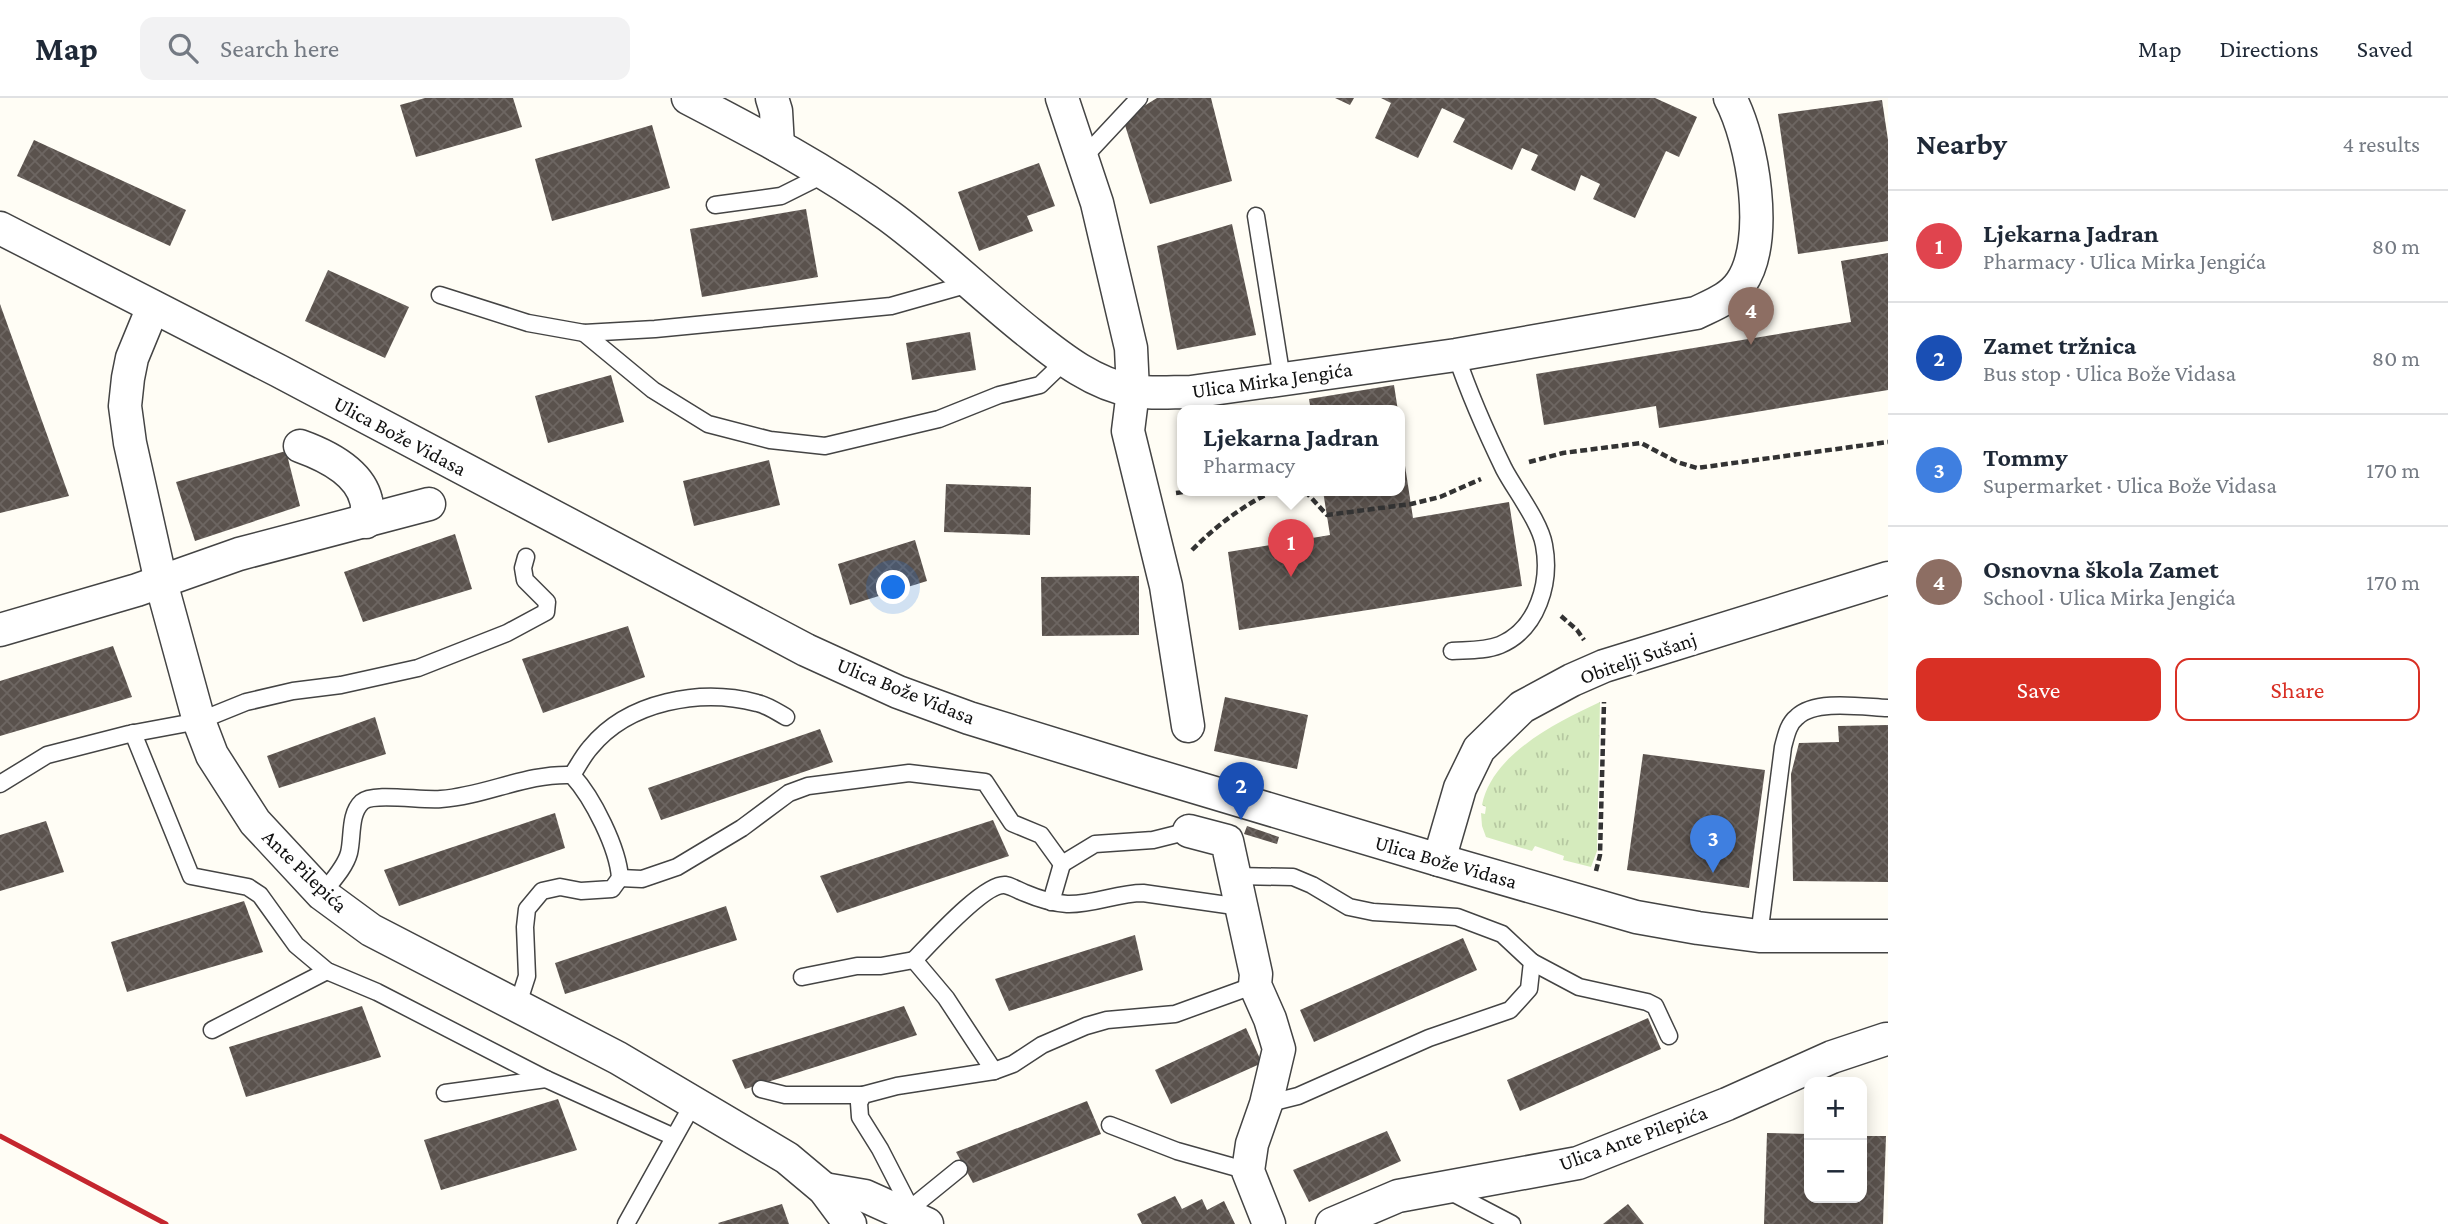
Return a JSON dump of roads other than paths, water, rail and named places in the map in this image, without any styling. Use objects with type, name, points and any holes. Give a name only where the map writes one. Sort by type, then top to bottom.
[{"type":"street","name":"Ulica Mirka Jengića","points":[[688,98],[778,146],[892,218],[1065,361],[1099,381],[1133,391],[1191,392],[1456,355],[1696,313],[1724,300],[1740,285],[1749,268],[1754,243],[1756,198],[1739,114],[1730,98]]},
{"type":"street","points":[[772,98],[776,111],[778,146]]},
{"type":"street","points":[[1062,98],[1097,203],[1131,348],[1133,391],[1128,430],[1166,586],[1188,726]]},
{"type":"street","name":"Ulica Bože Vidasa","points":[[0,228],[279,371],[806,650],[898,692],[983,722],[1636,917],[1759,936],[1888,936]]},
{"type":"street","name":"Ante Pilepića","points":[[153,307],[132,358],[125,405],[130,443],[161,582],[199,721],[212,755],[255,822],[322,894],[371,930],[618,1058],[787,1158],[824,1189],[850,1224]]},
{"type":"street","points":[[300,446],[335,462],[356,481],[367,500],[366,522]]},
{"type":"street","points":[[0,630],[161,582],[239,554],[429,504]]},
{"type":"street","name":"Obitelji Sušanj","points":[[1439,860],[1460,788],[1479,749],[1522,707],[1604,666],[1888,578]]},
{"type":"street","points":[[1189,831],[1227,841],[1256,974],[1255,985],[1270,1019],[1279,1049],[1266,1104],[1252,1144],[1248,1171],[1269,1224]]},
{"type":"street","name":"Ulica Ante Pilepića","points":[[1332,1224],[1398,1196],[1578,1163],[1727,1104],[1832,1057],[1887,1039]]},
{"type":"street","points":[[824,1189],[865,1196],[918,1217]]},
{"type":"lane","points":[[1082,159],[1139,98]]},
{"type":"lane","points":[[715,205],[780,196],[825,174]]},
{"type":"lane","points":[[1256,216],[1282,379]]},
{"type":"lane","points":[[440,295],[528,323],[583,333],[668,328],[891,306],[970,284]]},
{"type":"lane","points":[[583,333],[653,390],[708,424],[769,440],[825,446],[939,419],[999,395],[1040,385],[1065,361]]},
{"type":"lane","points":[[1452,651],[1487,650],[1513,638],[1541,600],[1547,573],[1544,542],[1504,469],[1464,380],[1456,355]]},
{"type":"lane","points":[[0,784],[47,755],[133,733],[199,721],[246,702],[418,668],[507,633],[546,612],[547,602],[524,580],[526,556]]},
{"type":"lane","points":[[572,775],[590,748],[608,730],[651,706],[711,696],[761,704],[786,717]]},
{"type":"lane","points":[[1759,936],[1783,747],[1793,722],[1798,715],[1818,706],[1888,708]]},
{"type":"lane","points":[[133,733],[191,876],[248,887],[260,895],[296,945],[327,971],[377,992],[546,1079],[674,1137]]},
{"type":"lane","points":[[620,878],[642,879],[677,867],[742,828],[789,793],[808,786],[909,773],[985,782],[1012,823],[1041,835],[1062,864]]},
{"type":"lane","points":[[322,894],[349,855],[355,809],[364,799],[377,796],[414,800],[443,799],[549,774],[572,775],[583,788],[602,824],[619,867],[620,878],[612,889],[582,891],[560,887],[542,891],[527,909],[524,927],[527,976],[517,1007]]},
{"type":"lane","points":[[1051,902],[1062,864],[1095,844],[1153,840],[1189,831]]},
{"type":"lane","points":[[1235,876],[1293,877],[1312,885],[1349,908],[1457,917],[1502,934],[1532,962],[1579,987],[1655,1006],[1669,1037]]},
{"type":"lane","points":[[802,977],[857,966],[881,966],[914,960],[992,887],[1006,885],[1051,902],[1070,904],[1143,893],[1241,908]]},
{"type":"lane","points":[[914,960],[946,998],[994,1071]]},
{"type":"lane","points":[[1266,1104],[1298,1096],[1429,1038],[1510,1010],[1529,989],[1532,962]]},
{"type":"lane","points":[[212,1030],[327,971]]},
{"type":"lane","points":[[761,1089],[785,1095],[863,1095],[897,1086],[994,1071],[1013,1064],[1042,1045],[1086,1026],[1107,1020],[1175,1014],[1255,985]]},
{"type":"lane","points":[[445,1093],[546,1079]]},
{"type":"lane","points":[[863,1095],[859,1103],[860,1117],[918,1217],[959,1169]]},
{"type":"lane","points":[[626,1224],[694,1102]]},
{"type":"lane","points":[[1110,1125],[1177,1151],[1248,1171]]},
{"type":"lane","points":[[1443,1188],[1512,1224]]},
{"type":"railway","points":[[0,1136],[166,1224]]},
{"type":"place","name":"Osnovna škola Zamet","points":[[1751,345]]},
{"type":"place","name":"Ljekarna Jadran","points":[[1291,577]]},
{"type":"place","name":"Zamet tržnica","points":[[1241,820]]},
{"type":"place","name":"Tommy","points":[[1713,873]]}]
